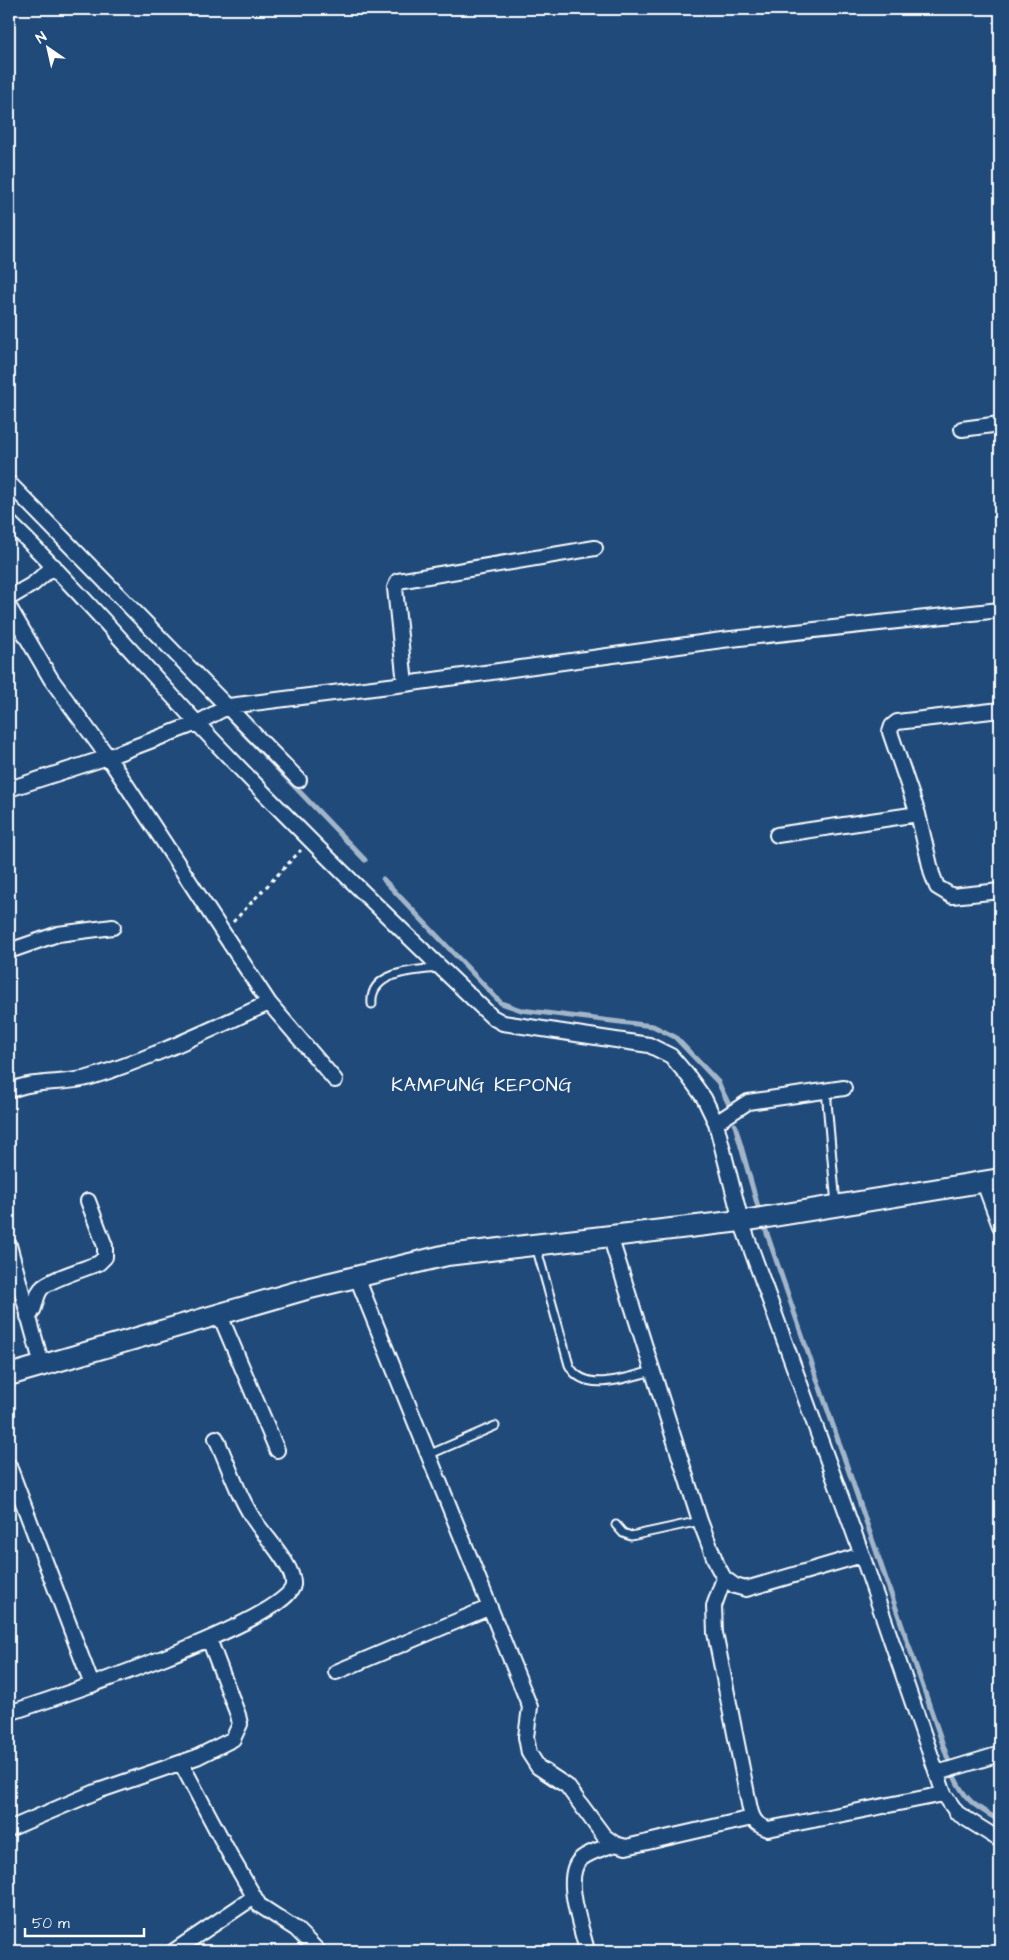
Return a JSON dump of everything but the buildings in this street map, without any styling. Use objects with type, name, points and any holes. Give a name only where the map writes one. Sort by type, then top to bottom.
[{"type":"main road","points":[[9,1375],[356,1275],[447,1255],[745,1220],[992,1179]]},
{"type":"street","points":[[962,429],[1000,424]]},
{"type":"street","points":[[9,483],[299,780]]},
{"type":"street","points":[[9,522],[54,566],[310,841],[496,1021],[650,1045],[670,1056],[704,1098],[716,1123],[745,1220],[862,1555],[941,1772],[944,1794],[957,1813],[1000,1840]]},
{"type":"street","points":[[405,684],[395,588],[398,581],[595,548]]},
{"type":"street","points":[[9,598],[34,584],[54,566]]},
{"type":"street","points":[[9,607],[51,679],[108,757],[269,1003],[335,1080]]},
{"type":"street","points":[[9,789],[108,757],[199,722],[226,707],[722,640],[1000,610]]},
{"type":"street","points":[[1000,710],[897,722],[892,726],[890,732],[918,814],[932,874],[937,887],[944,893],[952,896],[1000,891]]},
{"type":"street","points":[[777,835],[918,814]]},
{"type":"street","points":[[9,951],[58,934],[113,926]]},
{"type":"street","points":[[9,1091],[29,1083],[59,1083],[107,1072],[138,1062],[269,1003]]},
{"type":"street","points":[[716,1123],[748,1102],[844,1088]]},
{"type":"street","points":[[992,1179],[1000,1226]]},
{"type":"street","points":[[28,1317],[35,1311],[38,1294],[45,1285],[99,1263],[105,1257],[105,1246],[88,1200]]},
{"type":"street","points":[[610,1236],[700,1521],[724,1578],[735,1586],[746,1589],[862,1555]]},
{"type":"street","points":[[9,1245],[42,1365]]},
{"type":"street","points":[[356,1275],[488,1608],[530,1708],[526,1737],[529,1753],[538,1767],[567,1786],[577,1797],[595,1826],[614,1844]]},
{"type":"street","points":[[219,1313],[277,1450]]},
{"type":"street","points":[[9,1713],[92,1685],[209,1639],[271,1608],[284,1599],[293,1585],[278,1549],[249,1511],[216,1438]]},
{"type":"street","points":[[9,1466],[92,1685]]},
{"type":"street","points":[[724,1578],[714,1606],[714,1626],[752,1818],[758,1826],[768,1829],[944,1794]]},
{"type":"street","points":[[336,1672],[488,1608]]},
{"type":"street","points":[[9,1829],[98,1791],[181,1762],[233,1740],[240,1724],[235,1702],[209,1639]]},
{"type":"street","points":[[941,1772],[1000,1754]]},
{"type":"street","points":[[181,1762],[254,1897],[267,1911],[296,1929],[318,1951]]},
{"type":"street","points":[[587,1951],[571,1882],[573,1868],[582,1858],[614,1844],[626,1846],[752,1818]]},
{"type":"street","points":[[174,1951],[254,1897]]},
{"type":"lane","points":[[372,1004],[371,996],[374,988],[382,981],[416,970],[440,968]]},
{"type":"lane","points":[[826,1090],[836,1205]]},
{"type":"lane","points":[[536,1246],[573,1373],[580,1380],[598,1382],[653,1372]]},
{"type":"lane","points":[[427,1455],[495,1426]]},
{"type":"lane","points":[[616,1525],[623,1532],[631,1536],[700,1521]]},
{"type":"path","points":[[223,932],[310,841]]},
{"type":"waterway","points":[[203,691],[365,860]]},
{"type":"waterway","points":[[383,879],[501,1003],[521,1010],[653,1026],[675,1037],[718,1082],[731,1109]]},
{"type":"waterway","points":[[735,1125],[760,1214]]},
{"type":"waterway","points":[[763,1222],[953,1774],[967,1797],[1000,1821]]},
{"type":"district","name":"KAMPUNG KEPONG","points":[[482,1084]]}]
